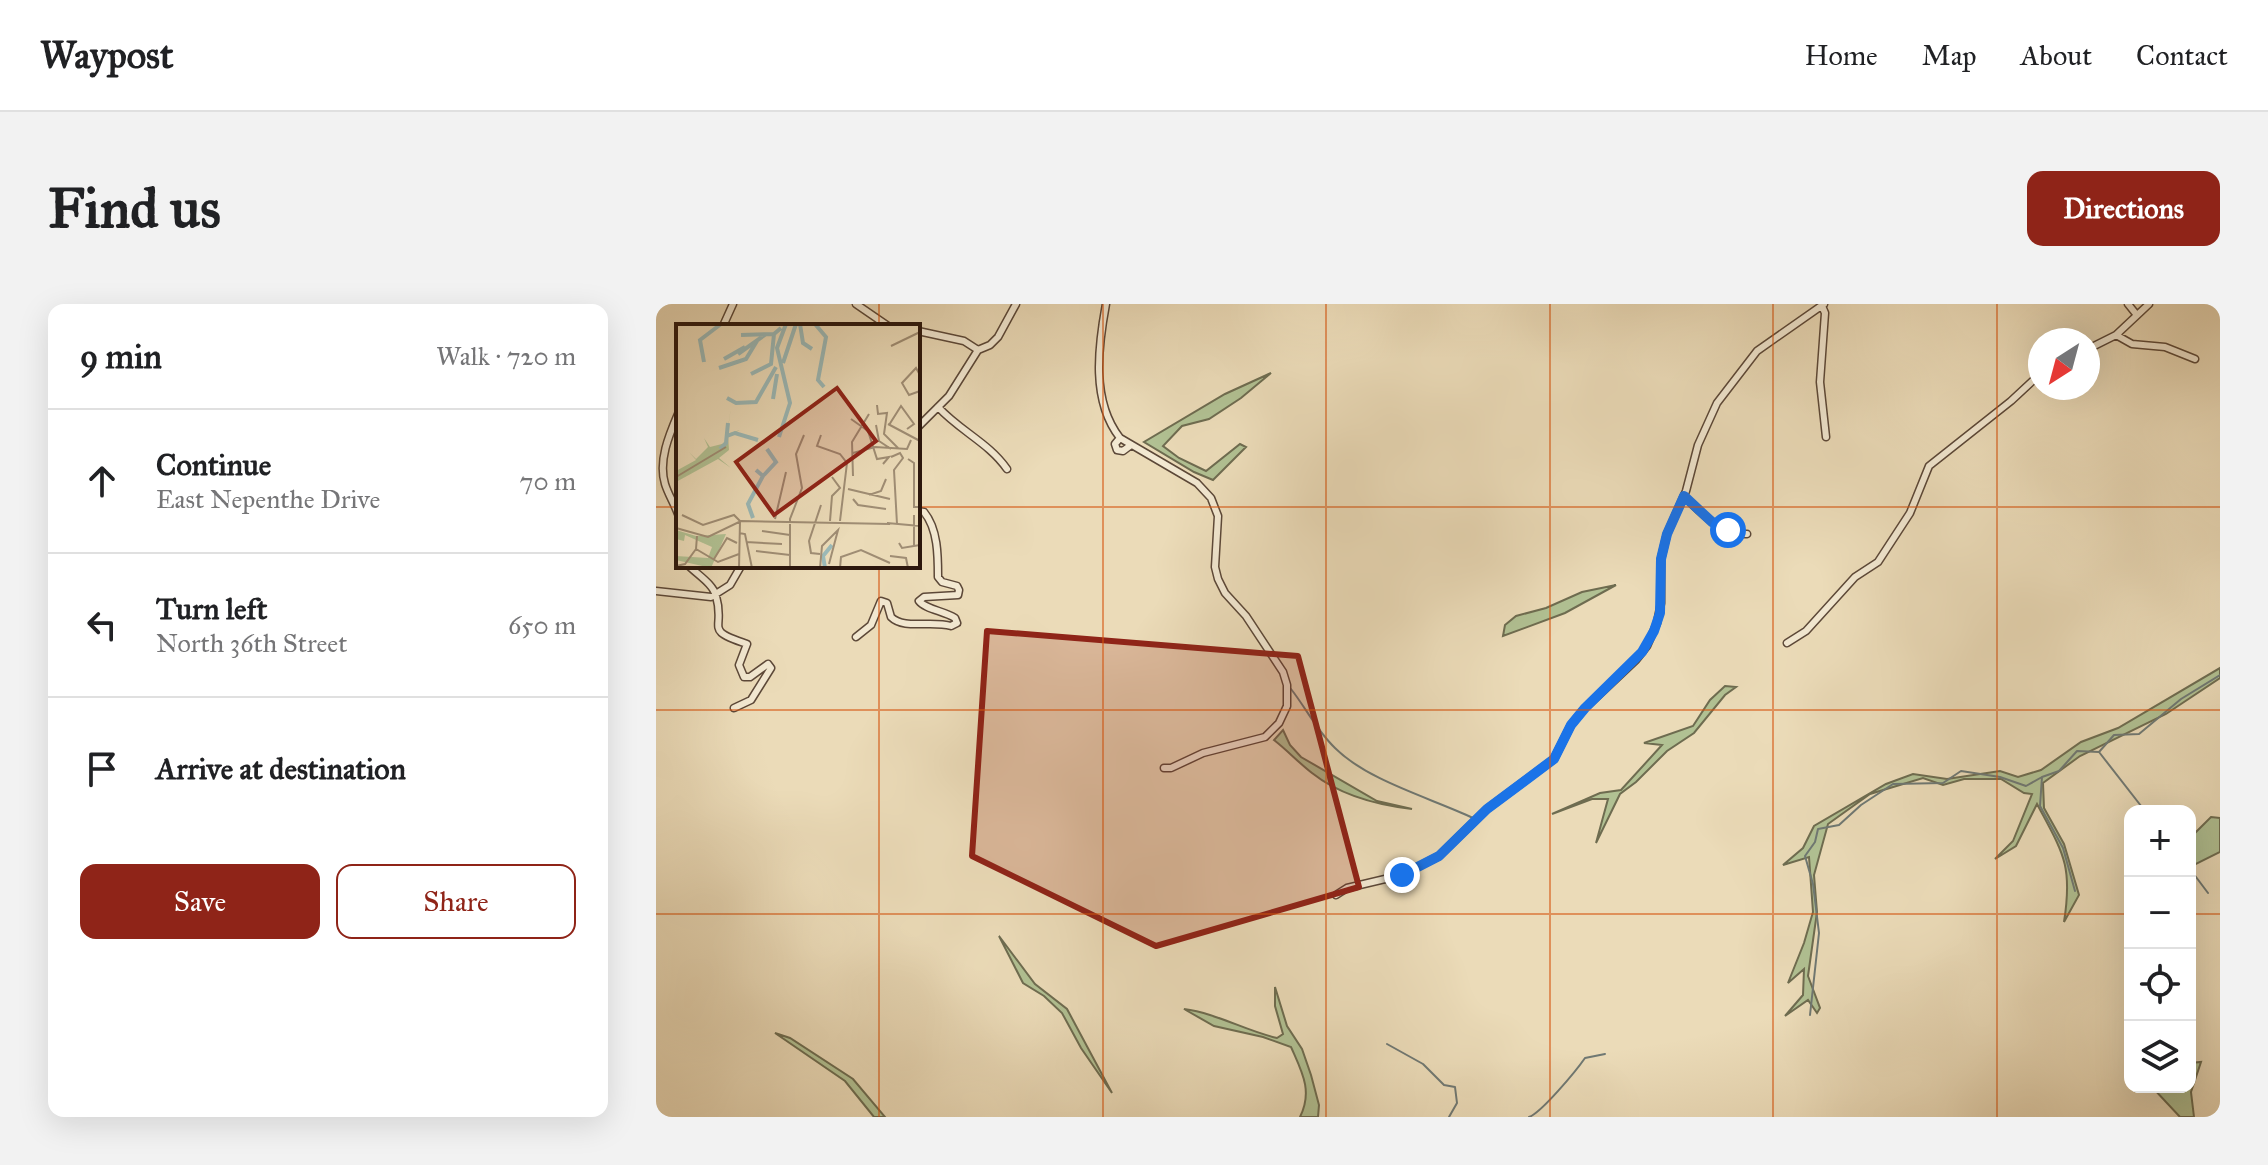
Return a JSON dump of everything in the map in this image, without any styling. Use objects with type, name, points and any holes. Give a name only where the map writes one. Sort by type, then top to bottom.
[{"type":"street","points":[[724,324],[733,304]]},
{"type":"street","points":[[856,304],[885,324]]},
{"type":"street","points":[[920,425],[952,392],[978,350],[998,337],[1016,304]]},
{"type":"street","points":[[1106,304],[1099,376],[1112,429],[1131,445],[1197,483],[1211,498],[1218,516],[1215,567],[1218,579],[1225,593],[1241,608],[1254,627],[1283,672],[1287,685],[1287,706],[1279,723],[1265,737],[1203,753],[1171,768],[1164,768]]},
{"type":"street","points":[[2128,304],[2136,314]]},
{"type":"street","points":[[2100,343],[2116,335],[2149,304]]},
{"type":"street","points":[[1336,895],[1347,888],[1386,880],[1424,866],[1454,843],[1487,809],[1554,759],[1571,725],[1585,708],[1636,660],[1650,640],[1660,613],[1664,546],[1673,517],[1684,496],[1698,445],[1724,391],[1764,345],[1823,305],[1820,382],[1826,437]]},
{"type":"street","points":[[920,331],[964,341],[978,350]]},
{"type":"street","points":[[2116,335],[2132,344],[2165,347],[2195,359]]},
{"type":"street","points":[[1787,643],[1806,631],[1855,577],[1878,562],[1906,520],[1929,466],[2028,385]]},
{"type":"street","points":[[938,407],[995,453],[1007,469]]},
{"type":"street","points":[[676,420],[662,470],[676,510]]},
{"type":"street","points":[[1120,438],[1115,444],[1117,450],[1123,451],[1131,445]]},
{"type":"street","points":[[1684,496],[1712,522],[1747,534]]},
{"type":"street","points":[[856,637],[871,625],[881,601],[887,603],[891,617],[901,624],[937,622],[951,626],[957,623],[944,611],[924,607],[919,601],[924,597],[958,595],[959,590],[938,577],[938,555],[931,522],[920,511]]},
{"type":"street","points":[[691,568],[716,595],[720,631],[726,638],[747,644],[739,665],[744,677],[750,677],[768,664],[771,668],[751,700],[734,708]]},
{"type":"street","points":[[656,591],[700,597],[716,595],[733,582],[740,568]]},
{"type":"highlighted area","points":[[987,631],[1298,656],[1359,887],[1156,946],[972,856]]},
{"type":"green space","points":[[1271,373],[1209,419],[1182,426],[1163,446],[1206,471],[1240,444],[1246,447],[1213,480],[1144,442],[1225,394]]},
{"type":"green space","points":[[1616,585],[1565,613],[1503,636],[1505,625],[1516,616],[1546,608],[1582,592]]},
{"type":"green space","points":[[2220,668],[2220,678],[2166,714],[2080,756],[2043,783],[2044,808],[2064,844],[2079,895],[2064,922],[2067,886],[2064,860],[2037,804],[2016,846],[1995,859],[2013,841],[2032,794],[2024,793],[2001,779],[1964,779],[1943,785],[1923,778],[1870,794],[1828,824],[1814,875],[1817,912],[1808,976],[1820,1008],[1817,1013],[1808,1000],[1785,1016],[1803,995],[1804,969],[1788,983],[1813,912],[1809,857],[1783,865],[1803,848],[1814,826],[1886,784],[1913,774],[1947,779],[2000,771],[2018,777],[2041,770],[2081,742],[2118,728]]},
{"type":"green space","points":[[1725,686],[1736,687],[1725,695],[1694,733],[1667,751],[1620,794],[1596,843],[1608,799],[1592,799],[1552,814],[1600,793],[1621,790],[1662,745],[1644,743],[1693,726],[1710,700]]},
{"type":"green space","points":[[1283,730],[1290,745],[1301,757],[1377,801],[1412,809],[1360,798],[1323,781],[1274,740]]},
{"type":"green space","points":[[2211,817],[2220,818],[2220,852],[2196,864],[2196,832]]},
{"type":"green space","points":[[999,936],[1035,984],[1067,1009],[1112,1093],[1081,1048],[1062,1013],[1044,996],[1023,983]]},
{"type":"green space","points":[[1275,987],[1287,1026],[1302,1049],[1311,1075],[1319,1105],[1318,1117],[1300,1117],[1306,1090],[1291,1047],[1214,1026],[1184,1009],[1277,1038],[1283,1034],[1275,1006]]},
{"type":"green space","points":[[775,1033],[790,1038],[853,1079],[885,1117],[874,1117],[845,1081]]},
{"type":"green space","points":[[2158,1093],[2191,1093],[2194,1117],[2180,1117]]},
{"type":"waterway","points":[[2075,891],[2063,848],[2040,806],[2042,777],[2059,771],[2077,751],[2099,752],[2114,735],[2139,734],[2181,699],[2220,675]]},
{"type":"waterway","points":[[1291,689],[1323,734],[1349,760],[1382,779],[1473,818]]},
{"type":"waterway","points":[[2099,752],[2140,805]]},
{"type":"waterway","points":[[1810,1015],[1819,933],[1813,884],[1805,856],[1815,842],[1818,829],[1839,825],[1861,805],[1893,784],[1943,783],[1961,771],[2000,777],[2026,786],[2042,777]]},
{"type":"waterway","points":[[2196,877],[2208,893]]},
{"type":"waterway","points":[[1387,1044],[1423,1064],[1444,1085],[1455,1087],[1457,1103],[1449,1117]]},
{"type":"waterway","points":[[1529,1117],[1550,1100],[1585,1058],[1605,1054]]},
{"type":"route","points":[[1402,875],[1439,856],[1487,809],[1554,759],[1571,725],[1647,646],[1660,613],[1661,559],[1667,534],[1684,496],[1712,522],[1728,530]]}]
